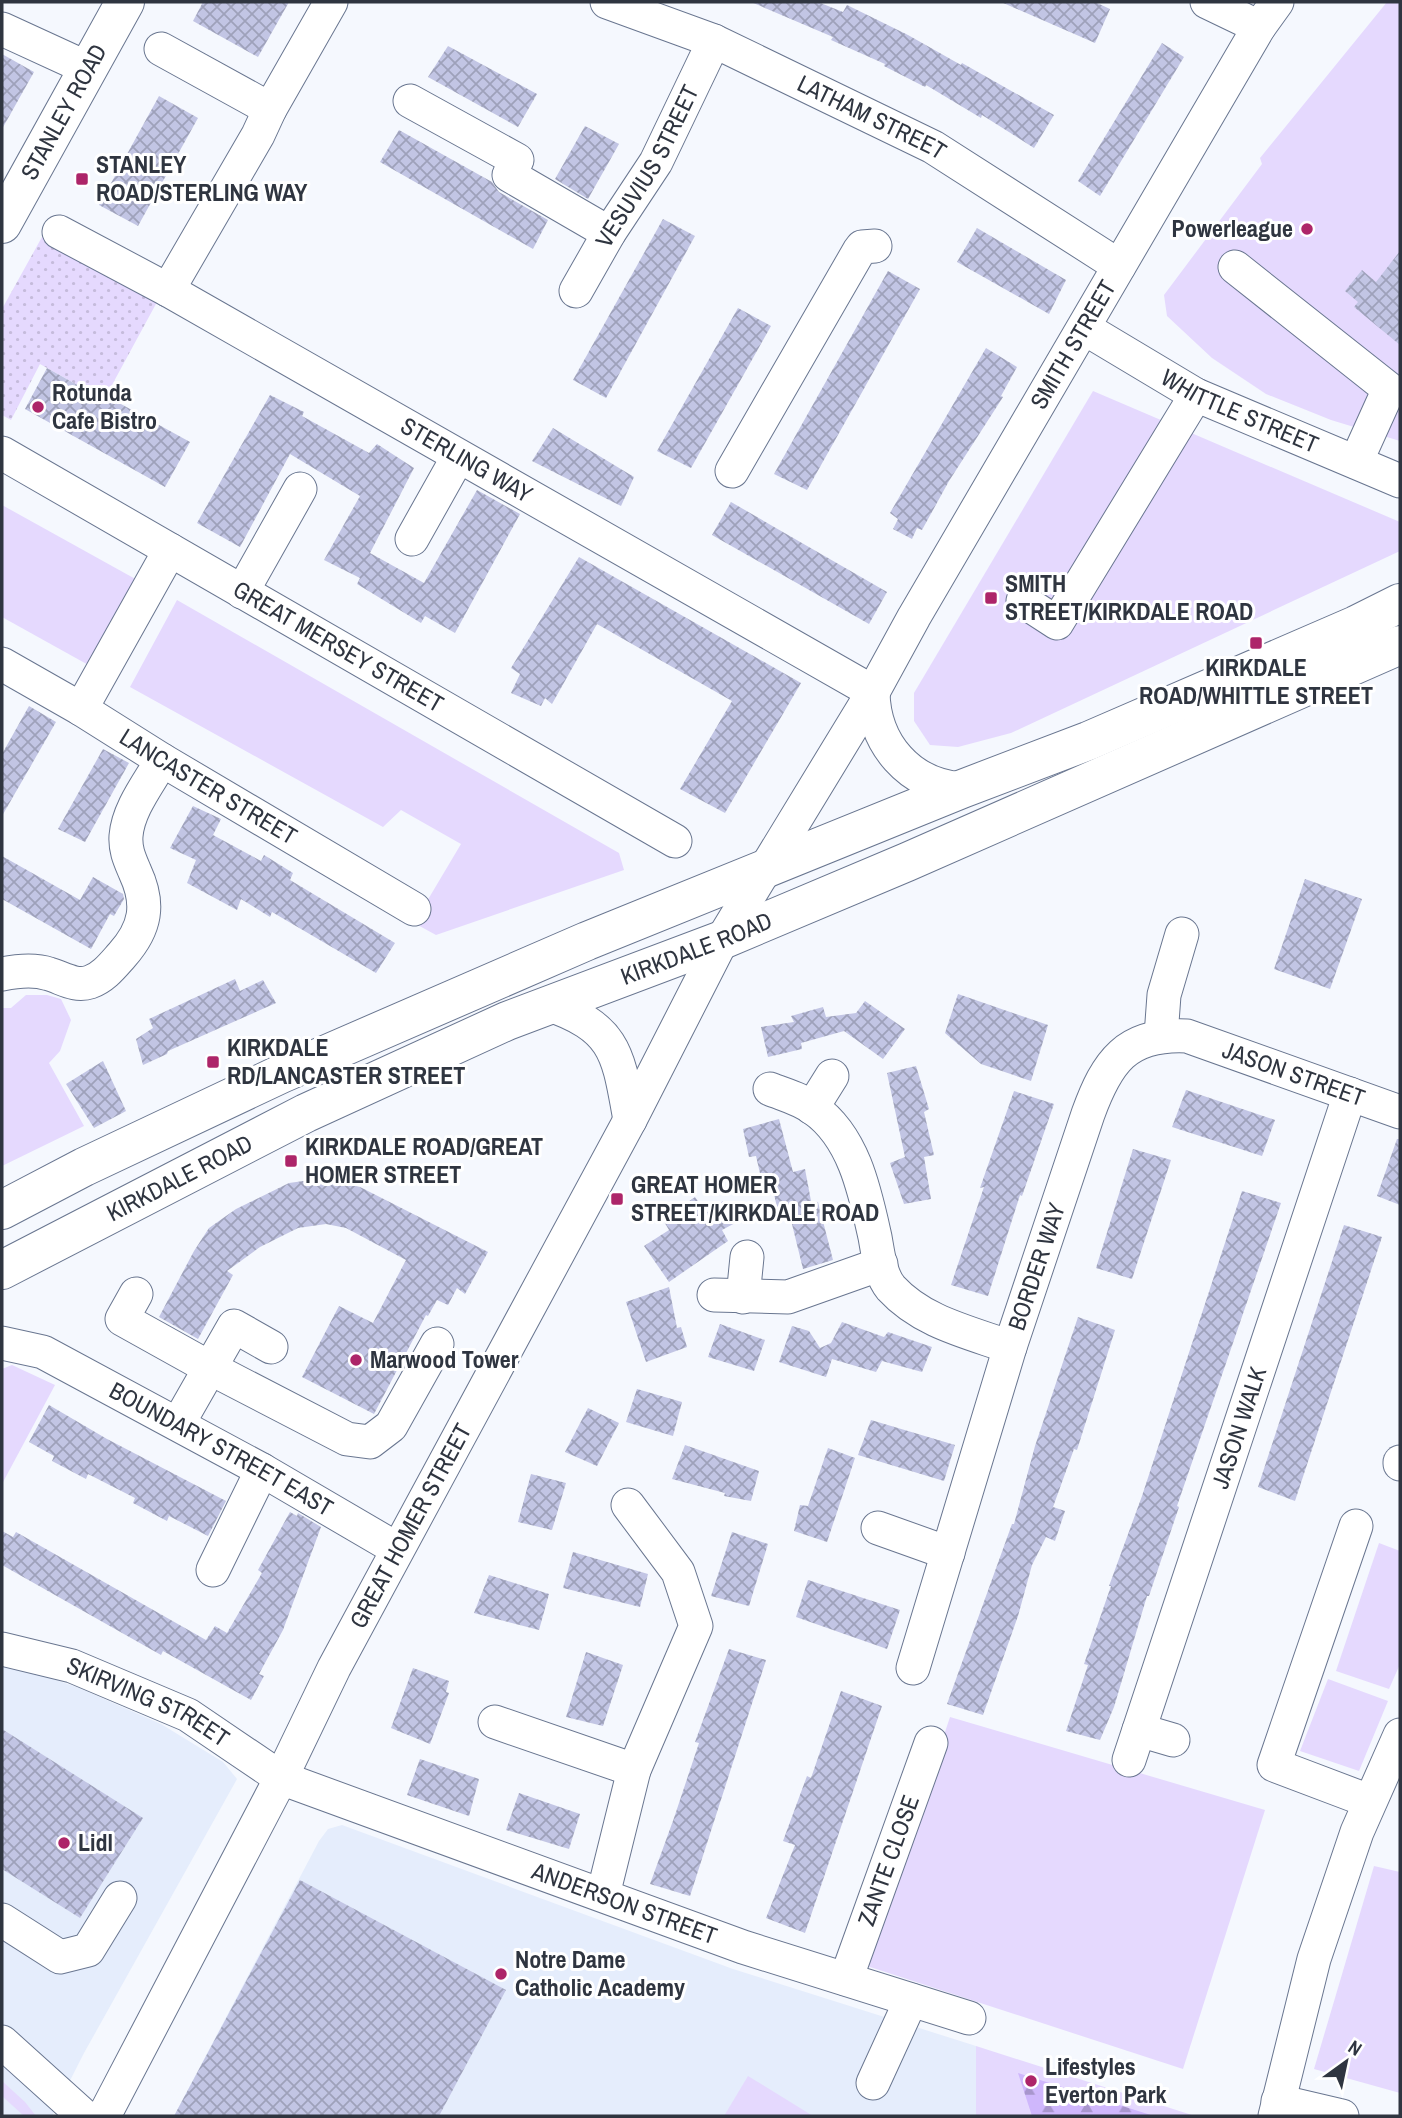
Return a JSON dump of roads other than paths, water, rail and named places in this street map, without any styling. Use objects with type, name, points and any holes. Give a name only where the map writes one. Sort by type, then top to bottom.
[{"type":"main road","name":"STANLEY ROAD","points":[[2,224],[125,2]]},
{"type":"main road","name":"KIRKDALE ROAD","points":[[2,1210],[84,1167],[281,1074],[587,941],[962,789],[1088,741],[1356,625],[1400,603]]},
{"type":"main road","name":"KIRKDALE ROAD","points":[[2,1270],[306,1113],[507,1021],[722,940],[907,862],[1400,645]]},
{"type":"street","points":[[168,290],[331,2]]},
{"type":"street","points":[[1207,2],[1268,14]]},
{"type":"street","name":"LATHAM STREET","points":[[619,4],[714,41],[933,147],[1119,266]]},
{"type":"street","name":"SMITH STREET","points":[[722,940],[873,692],[914,617],[1268,14]]},
{"type":"street","points":[[2,29],[88,68]]},
{"type":"street","name":"VESUVIUS STREET","points":[[576,291],[609,233],[656,162],[714,41]]},
{"type":"street","points":[[161,49],[270,109]]},
{"type":"street","points":[[410,101],[517,160],[509,175],[609,233]]},
{"type":"street","name":"STERLING WAY","points":[[59,232],[168,290],[873,692]]},
{"type":"street","points":[[732,471],[859,251],[862,247],[874,246]]},
{"type":"street","points":[[1235,267],[1394,393],[1356,462]]},
{"type":"street","name":"WHITTLE STREET","points":[[1084,328],[1196,395],[1400,481]]},
{"type":"street","points":[[1023,601],[1057,623],[1196,395]]},
{"type":"street","name":"GREAT MERSEY STREET","points":[[2,453],[675,841]]},
{"type":"street","points":[[412,540],[458,457]]},
{"type":"street","points":[[242,592],[300,489]]},
{"type":"street","points":[[82,709],[170,550]]},
{"type":"street","name":"LANCASTER STREET","points":[[2,664],[82,709],[162,760],[414,909]]},
{"type":"street","points":[[873,692],[877,723],[893,754],[921,778],[948,788],[962,789]]},
{"type":"street","points":[[2,974],[33,971],[77,984],[90,982],[106,973],[127,950],[140,928],[144,914],[143,890],[128,858],[126,832],[130,815],[162,760]]},
{"type":"street","points":[[1174,1036],[1164,995],[1182,934]]},
{"type":"street","name":"GREAT HOMER STREET","points":[[104,2116],[281,1778],[334,1668],[630,1120],[722,940]]},
{"type":"street","points":[[547,1004],[585,1021],[613,1047],[619,1062],[630,1120]]},
{"type":"street","name":"JASON STREET","points":[[1174,1036],[1400,1112]]},
{"type":"street","name":"BORDER WAY","points":[[913,1668],[1010,1347],[1100,1080],[1125,1051],[1153,1038],[1174,1036]]},
{"type":"street","points":[[811,1108],[832,1076]]},
{"type":"street","points":[[770,1089],[796,1098],[811,1108],[841,1138],[851,1154],[867,1197],[881,1264],[889,1285],[922,1314],[1010,1347]]},
{"type":"street","name":"JASON WALK","points":[[1173,1740],[1134,1745],[1350,1094]]},
{"type":"street","points":[[747,1257],[728,1296],[788,1297],[881,1264]]},
{"type":"street","points":[[136,1294],[122,1319],[348,1439],[370,1442],[391,1426],[438,1344]]},
{"type":"street","points":[[178,1424],[234,1326],[271,1347]]},
{"type":"street","name":"BOUNDARY STREET EAST","points":[[2,1343],[43,1352],[262,1470],[397,1549]]},
{"type":"street","points":[[214,1570],[262,1470]]},
{"type":"street","points":[[603,1895],[634,1770],[696,1626],[678,1572],[628,1505]]},
{"type":"street","points":[[1356,1526],[1274,1765],[1369,1801]]},
{"type":"street","points":[[878,1528],[948,1553]]},
{"type":"street","name":"SKIRVING STREET","points":[[2,1649],[72,1666],[188,1715],[281,1778]]},
{"type":"street","points":[[495,1723],[634,1770]]},
{"type":"street","points":[[1342,2116],[1277,2108],[1314,1959],[1369,1801],[1400,1735]]},
{"type":"street","name":"ZANTE CLOSE","points":[[846,1979],[931,1744]]},
{"type":"street","name":"ANDERSON STREET","points":[[281,1778],[743,1947],[969,2018]]},
{"type":"street","points":[[2,1920],[60,1957],[88,1950],[120,1898]]},
{"type":"street","points":[[873,2084],[911,2000]]},
{"type":"street","points":[[2,2042],[83,2116]]},
{"type":"place","name":"STANLEY ROAD/STERLING WAY","points":[[82,179]]},
{"type":"place","name":"Powerleague","points":[[1307,229]]},
{"type":"place","name":"Rotunda Cafe Bistro","points":[[38,407]]},
{"type":"place","name":"SMITH STREET/KIRKDALE ROAD","points":[[991,598]]},
{"type":"place","name":"KIRKDALE ROAD/WHITTLE STREET","points":[[1256,643]]},
{"type":"place","name":"KIRKDALE RD/LANCASTER STREET","points":[[213,1062]]},
{"type":"place","name":"KIRKDALE ROAD/GREAT HOMER STREET","points":[[291,1161]]},
{"type":"place","name":"GREAT HOMER STREET/KIRKDALE ROAD","points":[[617,1199]]},
{"type":"place","name":"Marwood Tower","points":[[356,1360]]},
{"type":"place","name":"Lidl","points":[[64,1843]]},
{"type":"place","name":"Notre Dame Catholic Academy","points":[[501,1974]]},
{"type":"place","name":"Lifestyles Everton Park","points":[[1031,2081]]}]
